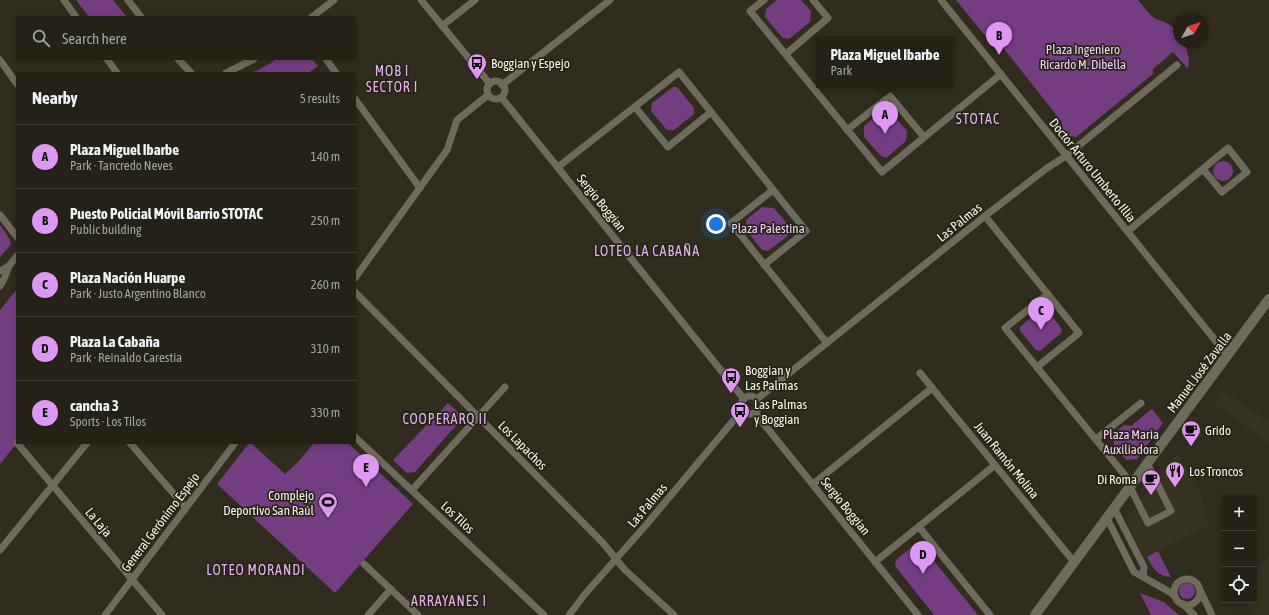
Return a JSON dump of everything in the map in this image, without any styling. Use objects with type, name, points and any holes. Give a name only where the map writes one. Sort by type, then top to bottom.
[{"type":"street","points":[[64,0],[75,16]]},
{"type":"street","points":[[128,0],[140,16]]},
{"type":"street","points":[[313,16],[334,0]]},
{"type":"street","points":[[421,0],[490,84]]},
{"type":"street","points":[[442,26],[475,0]]},
{"type":"street","points":[[502,85],[610,0]]},
{"type":"street","points":[[764,0],[750,12],[882,172],[1001,74]]},
{"type":"street","points":[[786,54],[828,18],[813,0]]},
{"type":"street","name":"Doctor Arturo Umberto Illia","points":[[941,0],[1227,355]]},
{"type":"street","points":[[0,60],[16,83]]},
{"type":"street","points":[[107,60],[116,72]]},
{"type":"street","points":[[179,60],[190,72]]},
{"type":"street","points":[[228,72],[252,60]]},
{"type":"street","points":[[327,60],[335,72]]},
{"type":"street","name":"Las Palmas","points":[[757,400],[984,216],[1047,168],[1066,156],[1178,65]]},
{"type":"street","points":[[558,167],[679,72],[806,231],[764,265]]},
{"type":"street","points":[[496,81],[502,85],[505,91],[502,97],[494,99],[488,95],[487,88],[490,84],[496,81]]},
{"type":"street","points":[[356,277],[447,150],[457,120],[488,95]]},
{"type":"street","points":[[847,130],[890,96],[924,138]]},
{"type":"street","name":"Sergio Boggian","points":[[502,97],[744,399]]},
{"type":"street","points":[[356,100],[420,188]]},
{"type":"street","points":[[635,107],[668,147],[711,112]]},
{"type":"street","points":[[1128,232],[1203,169],[1228,148],[1247,172],[1222,192],[1203,169]]},
{"type":"street","points":[[773,190],[731,223],[827,343]]},
{"type":"street","points":[[0,215],[16,236]]},
{"type":"street","points":[[984,216],[1079,333],[1037,367]]},
{"type":"street","points":[[1,280],[16,257]]},
{"type":"street","points":[[0,270],[9,266]]},
{"type":"street","name":"Los Lapachos","points":[[356,293],[603,543],[625,570],[674,615]]},
{"type":"street","points":[[1048,294],[1005,328],[1096,439],[1131,485],[1148,523],[1171,511],[1147,463]]},
{"type":"street","name":"Manuel José Zavalla","points":[[1035,615],[1269,299]]},
{"type":"street","name":"Juan Ramón Molina","points":[[920,373],[1074,562]]},
{"type":"street","points":[[412,490],[505,387]]},
{"type":"street","points":[[813,484],[932,388]]},
{"type":"street","points":[[750,396],[757,400],[759,406],[755,413],[749,414],[743,411],[741,404],[744,399],[750,396]]},
{"type":"street","points":[[1096,439],[1141,403]]},
{"type":"street","name":"Las Palmas","points":[[570,615],[585,594],[743,411]]},
{"type":"street","name":"Sergio Boggian","points":[[755,413],[918,615]]},
{"type":"street","name":"Los Tilos","points":[[356,437],[544,615]]},
{"type":"street","name":"La Laja","points":[[18,444],[162,615]]},
{"type":"street","points":[[0,550],[86,444]]},
{"type":"street","points":[[131,444],[186,508]]},
{"type":"street","name":"General Gerónimo Espejo","points":[[105,615],[234,444]]},
{"type":"street","points":[[875,562],[995,465]]},
{"type":"street","points":[[1114,508],[1144,567],[1143,576]]},
{"type":"street","points":[[1107,518],[1134,572],[1175,596],[1179,602],[1194,615]]},
{"type":"street","points":[[919,527],[990,615]]},
{"type":"street","points":[[364,564],[418,615]]},
{"type":"street","points":[[1162,588],[1168,588],[1176,585],[1182,579],[1191,578],[1198,583],[1212,615]]},
{"type":"street","points":[[1175,596],[1174,589],[1176,585]]},
{"type":"street","points":[[368,615],[391,589]]},
{"type":"street","points":[[1182,604],[1191,605],[1195,603],[1201,592]]},
{"type":"shaded area","points":[[1222,390],[1266,420],[1269,416],[1269,443],[1214,403]]},
{"type":"shaded area","points":[[1178,454],[1201,495],[1206,510],[1204,514],[1210,525],[1144,558],[1126,519]]},
{"type":"shaded area","points":[[1269,554],[1269,615],[1254,615],[1248,603],[1257,603],[1257,572]]},
{"type":"green space","points":[[76,0],[113,0],[126,16],[88,16]]},
{"type":"green space","points":[[777,0],[801,0],[811,11],[810,22],[789,39],[783,38],[765,17],[766,9]]},
{"type":"green space","name":"Plaza Ingeniero Ricardo M. Dibella","points":[[956,0],[1138,0],[1154,18],[1173,28],[1173,48],[1186,48],[1189,60],[1188,69],[1173,52],[1153,69],[1153,74],[1076,137],[1065,135],[1061,131],[1062,122],[1001,45],[992,44]]},
{"type":"green space","points":[[275,60],[313,60],[318,66],[309,72],[254,72]]},
{"type":"green space","points":[[673,87],[677,87],[694,108],[694,114],[674,130],[667,130],[651,111],[652,103]]},
{"type":"green space","points":[[880,113],[892,114],[907,131],[906,141],[886,158],[881,156],[864,137],[864,126]]},
{"type":"green space","points":[[1223,161],[1230,164],[1233,171],[1230,178],[1223,181],[1216,178],[1213,171],[1216,164]]},
{"type":"green space","name":"Plaza Palestina","points":[[762,207],[774,208],[790,227],[789,235],[768,251],[762,250],[746,230],[746,220]]},
{"type":"green space","points":[[0,225],[11,243],[0,257]]},
{"type":"green space","points":[[16,290],[16,444],[0,464],[0,310]]},
{"type":"green space","points":[[1041,309],[1046,309],[1062,329],[1061,333],[1040,351],[1036,350],[1020,331],[1020,327]]},
{"type":"green space","points":[[448,403],[459,413],[459,422],[415,472],[407,473],[393,460]]},
{"type":"green space","name":"Plaza María Auxiliadora","points":[[1152,409],[1163,423],[1137,459],[1126,460],[1114,445],[1114,434],[1124,425],[1131,426]]},
{"type":"green space","name":"Complejo Deportivo San Raúl","points":[[248,444],[252,444],[285,474],[298,462],[313,444],[349,444],[413,504],[335,593],[217,484]]},
{"type":"green space","points":[[915,544],[921,545],[978,615],[934,615],[895,566],[896,560]]},
{"type":"green space","points":[[1158,551],[1171,577],[1159,573],[1147,557]]},
{"type":"green space","points":[[1187,583],[1193,585],[1195,591],[1193,597],[1187,599],[1181,597],[1179,591],[1181,585]]},
{"type":"green space","points":[[1140,593],[1164,602],[1179,615],[1151,615]]},
{"type":"place","name":"Puesto Policial Móvil Barrio STOTAC","points":[[999,55]]},
{"type":"place","name":"Boggian y Espejo","points":[[477,80]]},
{"type":"place","name":"Plaza Miguel Ibarbe","points":[[885,134]]},
{"type":"place","name":"Plaza Nación Huarpe","points":[[1041,330]]},
{"type":"place","name":"Boggian y Las Palmas","points":[[731,394]]},
{"type":"place","name":"Las Palmas y Boggian","points":[[740,428]]},
{"type":"place","name":"Grido","points":[[1191,447]]},
{"type":"place","name":"cancha 3","points":[[366,487]]},
{"type":"place","name":"Los Troncos","points":[[1175,488]]},
{"type":"place","name":"Di Roma","points":[[1151,496]]},
{"type":"place","name":"Complejo Deportivo San Raúl","points":[[328,519]]},
{"type":"place","name":"Plaza La Cabaña","points":[[923,574]]},
{"type":"district","name":"MOB I SECTOR I","points":[[392,80]]},
{"type":"district","name":"STOTAC","points":[[978,119]]},
{"type":"district","name":"LOTEO LA CABAÑA","points":[[647,251]]},
{"type":"district","name":"COOPERARQ II","points":[[445,419]]},
{"type":"district","name":"LOTEO MORANDI","points":[[256,570]]},
{"type":"district","name":"ARRAYANES I","points":[[449,601]]}]
